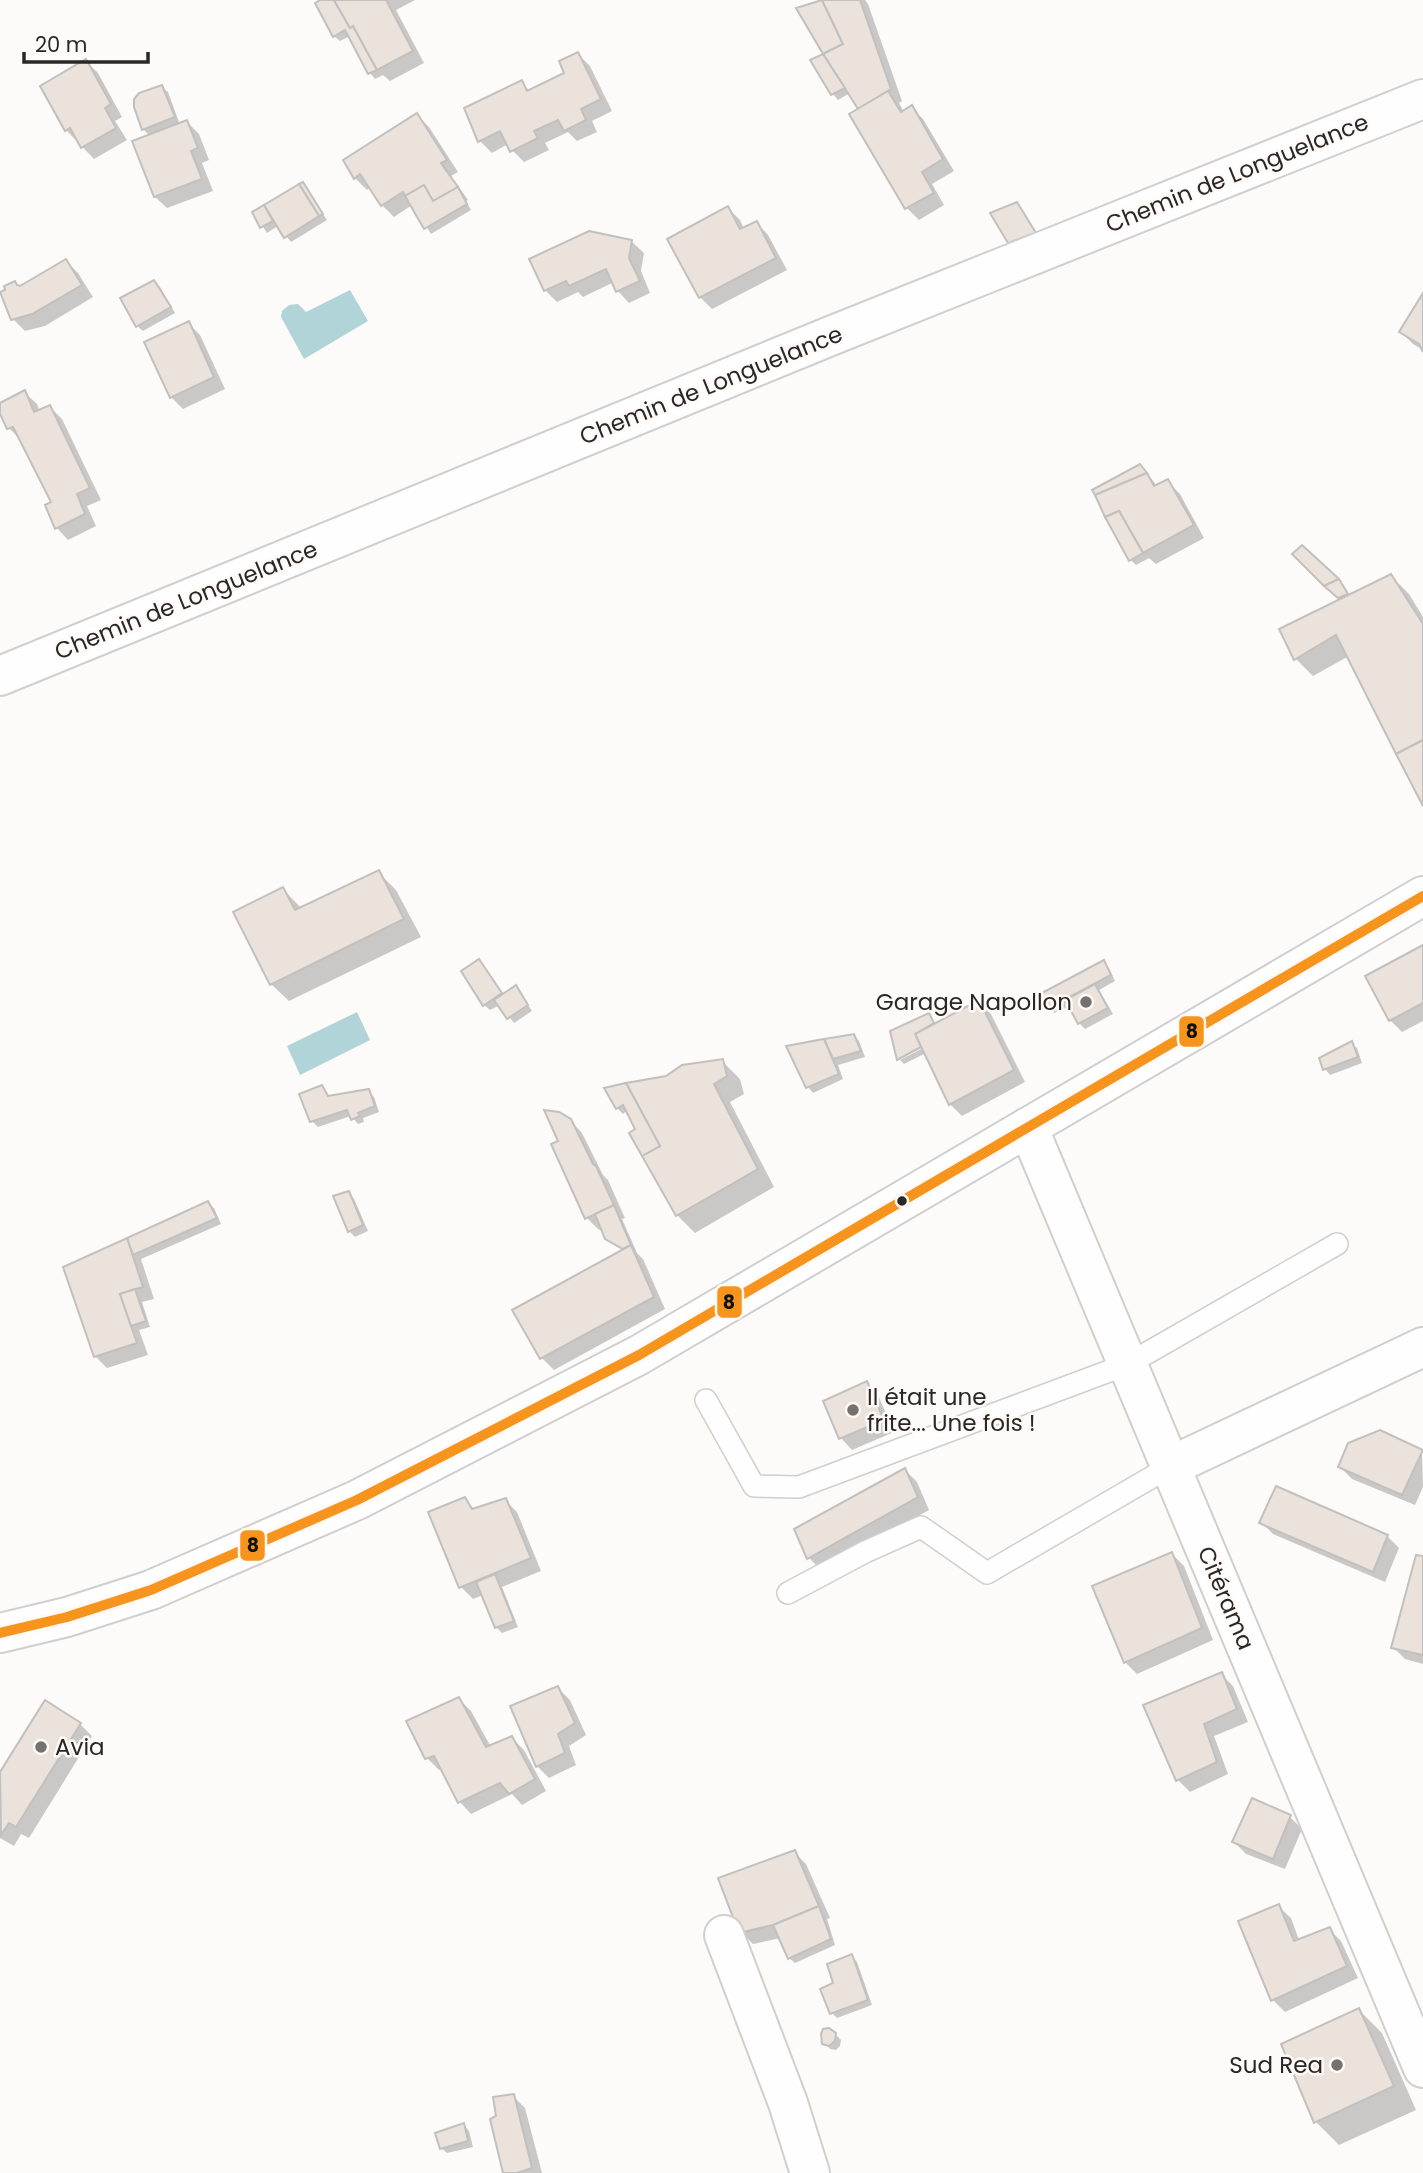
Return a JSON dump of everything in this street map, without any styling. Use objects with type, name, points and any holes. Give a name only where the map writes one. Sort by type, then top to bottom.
[{"type":"street","name":"Chemin de Longuelance","points":[[0,676],[846,330],[1423,99]]},
{"type":"street","points":[[0,1633],[67,1617],[151,1590],[356,1500],[639,1355],[1423,896]]},
{"type":"street","name":"Citérama","points":[[1028,1128],[1423,2068]]},
{"type":"street","points":[[1171,1466],[1423,1347]]},
{"type":"street","points":[[724,1935],[788,2103],[810,2173]]},
{"type":"lane","points":[[706,1399],[754,1486],[799,1487],[1128,1364],[1337,1244]]},
{"type":"lane","points":[[788,1592],[865,1552],[921,1527],[987,1573],[1171,1466]]},
{"type":"water","points":[[350,290],[368,321],[304,359],[281,317],[282,311],[289,305],[298,304],[306,312]]},
{"type":"water","points":[[357,1012],[370,1040],[300,1075],[287,1046]]},
{"type":"building","points":[[320,0],[334,0],[350,28],[353,26],[377,70],[368,74],[345,30],[333,37],[315,3]]},
{"type":"building","points":[[334,0],[386,0],[413,51],[377,70],[353,26],[350,28]]},
{"type":"building","points":[[822,0],[843,44],[823,54],[796,8]]},
{"type":"building","points":[[822,0],[860,0],[891,89],[858,109],[823,54],[843,44]]},
{"type":"building","points":[[578,52],[601,99],[581,109],[586,120],[564,131],[558,120],[534,131],[538,138],[510,152],[500,131],[478,142],[464,108],[522,80],[527,91],[564,73],[559,61]]},
{"type":"building","points":[[823,54],[845,88],[831,95],[810,60]]},
{"type":"building","points":[[86,59],[111,104],[105,108],[116,128],[81,148],[70,128],[65,131],[40,86]]},
{"type":"building","points":[[162,85],[175,117],[142,130],[134,99],[139,93]]},
{"type":"building","points":[[888,91],[901,112],[912,105],[943,159],[922,172],[934,193],[905,209],[849,114]]},
{"type":"building","points":[[417,113],[447,160],[441,163],[458,187],[433,201],[424,185],[405,196],[403,192],[381,206],[360,174],[354,179],[343,160]]},
{"type":"building","points":[[187,120],[198,148],[191,151],[202,179],[154,197],[132,141]]},
{"type":"building","points":[[303,182],[323,214],[319,216],[299,184]]},
{"type":"building","points":[[299,184],[319,216],[284,238],[264,205]]},
{"type":"building","points":[[424,185],[433,201],[458,187],[467,204],[424,229],[405,196]]},
{"type":"building","points":[[1017,202],[1036,233],[1008,243],[990,213]]},
{"type":"building","points":[[264,205],[273,221],[260,228],[252,212]]},
{"type":"building","points":[[728,206],[740,229],[757,221],[776,258],[699,298],[667,239]]},
{"type":"building","points":[[589,231],[632,240],[629,258],[640,281],[616,292],[606,269],[569,286],[566,281],[544,291],[529,259]]},
{"type":"building","points":[[66,259],[82,285],[32,314],[11,320],[0,292],[5,290],[4,286],[15,281],[20,286]]},
{"type":"building","points":[[154,280],[171,307],[136,327],[120,298]]},
{"type":"building","points":[[1423,293],[1423,352],[1419,344],[1399,332]]},
{"type":"building","points":[[189,321],[214,377],[170,398],[144,342]]},
{"type":"building","points":[[25,390],[34,412],[50,405],[90,488],[77,494],[85,514],[55,529],[45,505],[51,502],[13,427],[7,429],[0,414],[0,403]]},
{"type":"building","points":[[1140,464],[1147,473],[1095,495],[1092,490]]},
{"type":"building","points":[[1147,473],[1154,486],[1168,479],[1194,525],[1143,553],[1119,511],[1105,517],[1095,495]]},
{"type":"building","points":[[1119,511],[1143,553],[1129,561],[1105,517]]},
{"type":"building","points":[[1302,545],[1339,579],[1324,586],[1292,554]]},
{"type":"building","points":[[1391,574],[1423,624],[1423,740],[1396,754],[1336,635],[1294,660],[1279,629]]},
{"type":"building","points":[[1339,579],[1348,594],[1338,598],[1324,586]]},
{"type":"building","points":[[1423,740],[1423,806],[1396,754]]},
{"type":"building","points":[[379,870],[404,919],[270,985],[233,912],[283,887],[295,910]]},
{"type":"building","points":[[1423,945],[1423,1003],[1389,1021],[1365,976]]},
{"type":"building","points":[[479,959],[502,993],[483,1006],[461,971]]},
{"type":"building","points":[[1104,960],[1111,975],[1047,1009],[1040,994]]},
{"type":"building","points":[[1095,984],[1108,1008],[1078,1024],[1065,1000]]},
{"type":"building","points":[[516,985],[528,1005],[507,1019],[494,1000]]},
{"type":"building","points":[[979,1000],[1014,1070],[949,1105],[915,1034]]},
{"type":"building","points":[[929,1013],[934,1023],[915,1034],[921,1047],[897,1060],[890,1031]]},
{"type":"building","points":[[854,1034],[861,1051],[833,1059],[824,1039]]},
{"type":"building","points":[[824,1039],[839,1074],[806,1088],[786,1046]]},
{"type":"building","points":[[1352,1041],[1358,1057],[1323,1070],[1319,1058]]},
{"type":"building","points":[[723,1059],[727,1076],[714,1084],[758,1169],[676,1216],[642,1156],[660,1146],[626,1083],[666,1076],[682,1065]]},
{"type":"building","points":[[626,1083],[660,1146],[642,1156],[629,1133],[635,1129],[623,1105],[616,1109],[604,1088]]},
{"type":"building","points":[[322,1085],[328,1096],[369,1089],[375,1106],[358,1113],[360,1116],[351,1120],[347,1110],[310,1122],[299,1094]]},
{"type":"building","points":[[544,1110],[559,1112],[571,1119],[614,1205],[585,1219],[551,1144],[558,1141]]},
{"type":"building","points":[[349,1191],[363,1225],[348,1232],[333,1196]]},
{"type":"building","points":[[208,1201],[217,1218],[133,1255],[127,1238]]},
{"type":"building","points":[[614,1205],[631,1245],[623,1249],[605,1239],[595,1214]]},
{"type":"building","points":[[127,1238],[143,1287],[120,1294],[137,1343],[94,1357],[63,1267]]},
{"type":"building","points":[[631,1245],[654,1297],[540,1359],[512,1310]]},
{"type":"building","points":[[135,1289],[146,1321],[131,1326],[120,1294]]},
{"type":"building","name":"Il était une frite... Une fois !","points":[[867,1381],[884,1420],[839,1439],[823,1401]]},
{"type":"building","points":[[1380,1430],[1423,1450],[1402,1495],[1338,1467],[1348,1443]]},
{"type":"building","points":[[905,1468],[918,1497],[807,1559],[794,1529]]},
{"type":"building","points":[[1276,1486],[1388,1535],[1373,1572],[1259,1523]]},
{"type":"building","points":[[465,1497],[472,1509],[506,1498],[531,1558],[459,1588],[428,1512]]},
{"type":"building","points":[[1172,1552],[1202,1628],[1124,1663],[1092,1586]]},
{"type":"building","points":[[1416,1555],[1423,1556],[1423,1655],[1391,1648]]},
{"type":"building","points":[[495,1574],[514,1621],[495,1628],[476,1582]]},
{"type":"building","points":[[1222,1672],[1237,1709],[1204,1724],[1217,1762],[1176,1781],[1143,1705]]},
{"type":"building","points":[[558,1686],[575,1723],[558,1734],[565,1753],[536,1767],[510,1706]]},
{"type":"building","points":[[459,1697],[486,1747],[512,1736],[535,1779],[509,1794],[500,1783],[458,1803],[434,1756],[425,1759],[406,1721]]},
{"type":"building","name":"Avia","points":[[45,1700],[81,1723],[16,1827],[9,1823],[1,1835],[0,1772]]},
{"type":"building","points":[[1252,1798],[1291,1815],[1273,1859],[1232,1842]]},
{"type":"building","points":[[795,1850],[819,1906],[773,1925],[739,1933],[718,1878]]},
{"type":"building","points":[[1279,1904],[1294,1941],[1330,1927],[1347,1966],[1271,2001],[1238,1921]]},
{"type":"building","points":[[819,1906],[831,1939],[788,1959],[773,1925]]},
{"type":"building","points":[[852,1954],[868,2000],[830,2014],[820,1989],[833,1983],[827,1964]]},
{"type":"building","name":"Sud Rea","points":[[1359,2008],[1394,2086],[1314,2123],[1281,2044]]},
{"type":"building","points":[[829,2028],[836,2033],[835,2041],[829,2046],[822,2044],[821,2034],[823,2029]]},
{"type":"building","points":[[514,2094],[532,2168],[517,2173],[503,2173],[490,2119],[496,2116],[493,2097]]},
{"type":"building","points":[[464,2123],[468,2141],[440,2149],[435,2133]]},
{"type":"transit line","name":"8","points":[[0,1633],[67,1617],[151,1590],[357,1500],[639,1355],[1423,896]]},
{"type":"place","name":"Garage Napollon","points":[[1086,1002]]},
{"type":"place","name":"Il était une frite... Une fois !","points":[[853,1410]]},
{"type":"place","name":"Avia","points":[[41,1747]]},
{"type":"place","name":"Sud Rea","points":[[1337,2065]]}]
